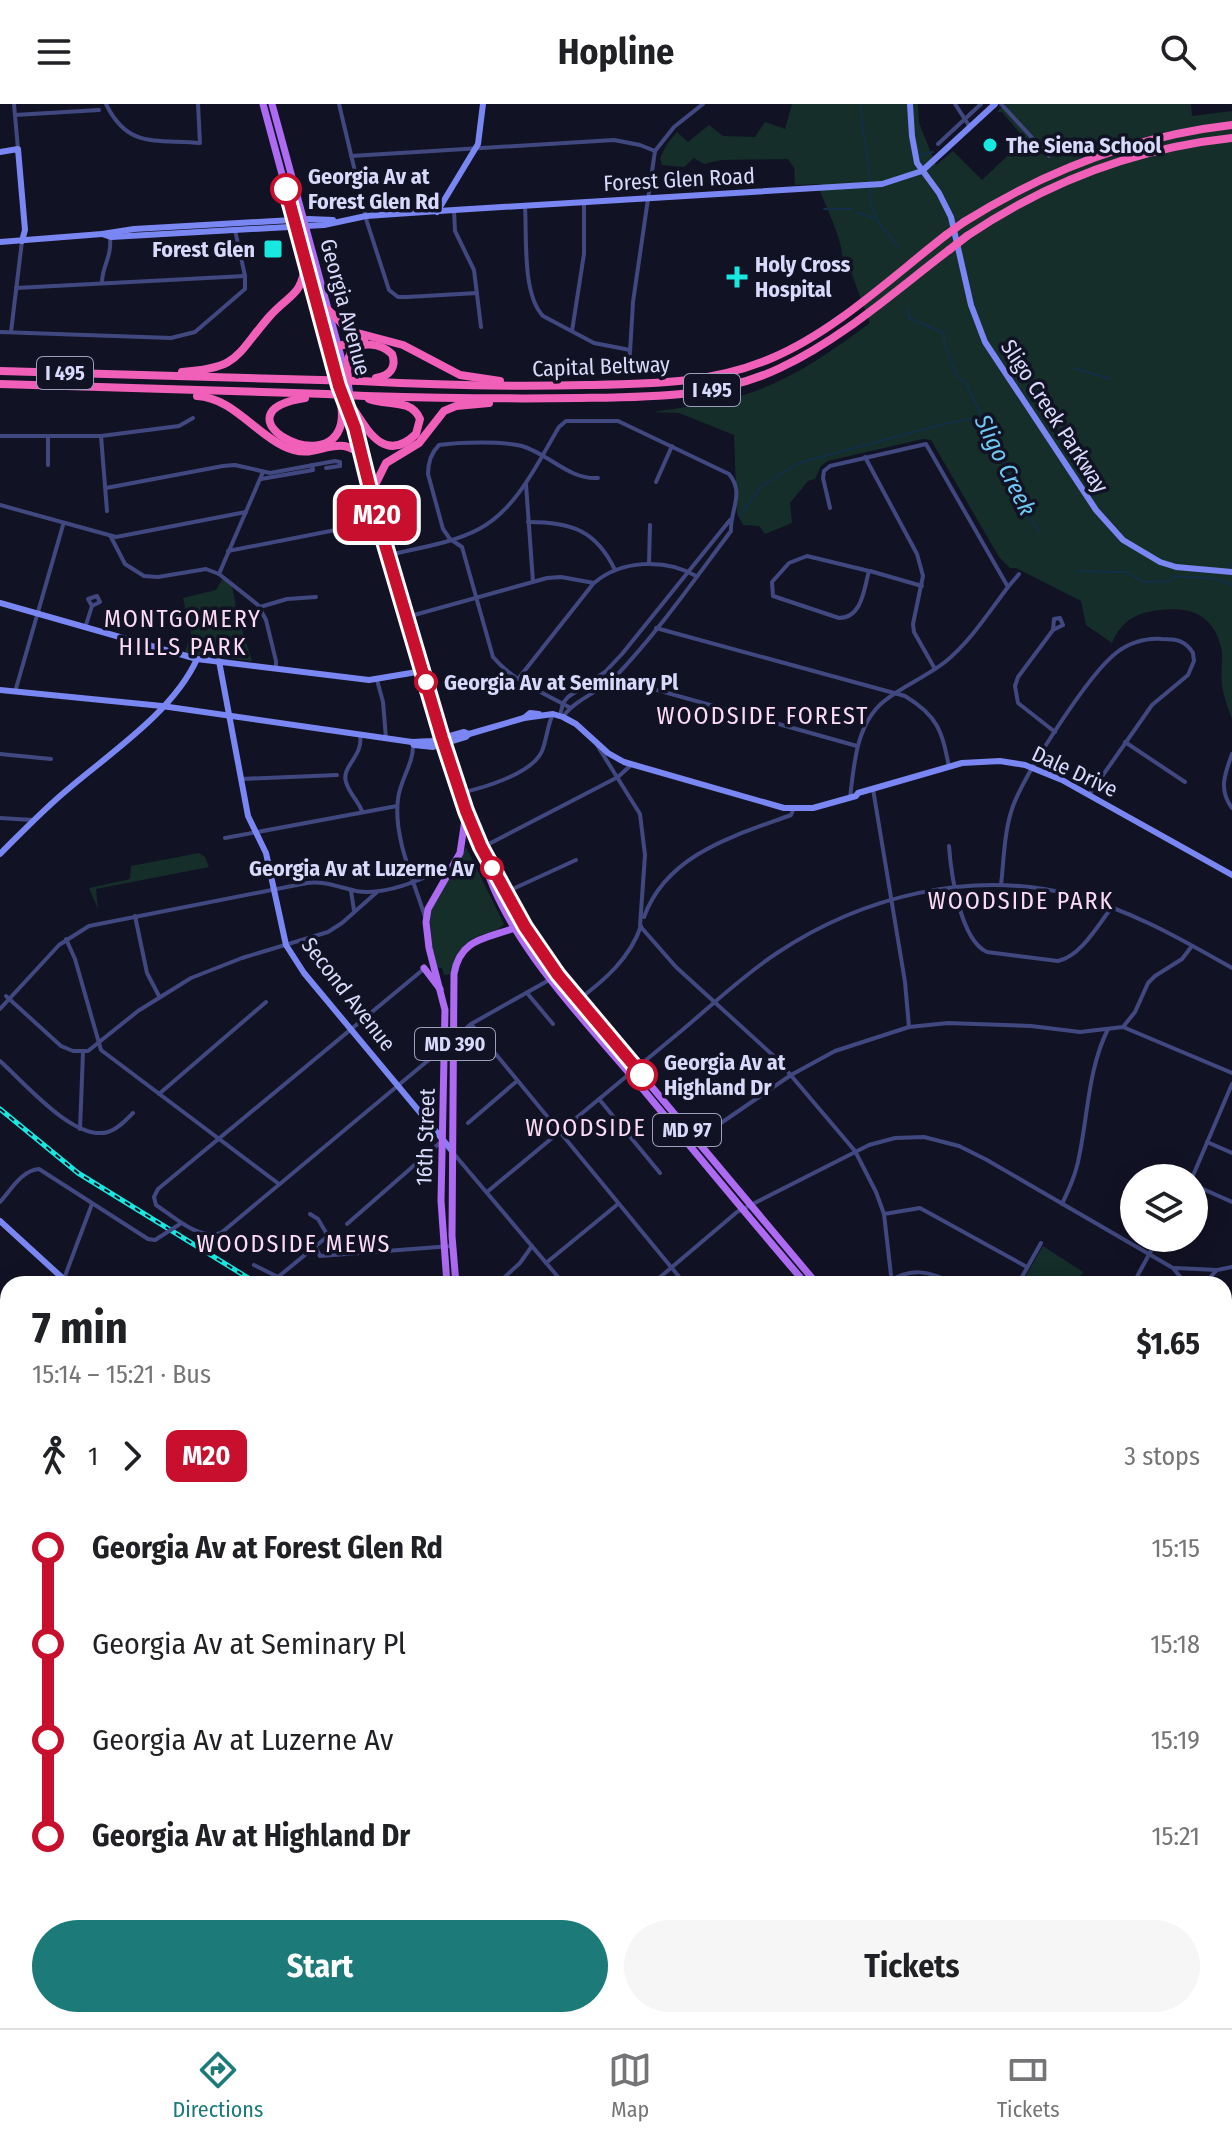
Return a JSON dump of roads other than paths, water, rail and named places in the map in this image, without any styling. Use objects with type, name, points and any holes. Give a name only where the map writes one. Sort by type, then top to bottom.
[{"type":"highway","name":"Capital Beltway","points":[[0,371],[465,386],[664,383],[732,373],[794,348],[964,222],[1033,183],[1087,159],[1163,137],[1232,125]]},
{"type":"highway","name":"Capital Beltway","points":[[0,384],[538,399],[664,395],[735,385],[800,359],[867,313],[967,236],[1038,194],[1091,171],[1166,148],[1232,138]]},
{"type":"highway","points":[[131,376],[202,371],[230,362],[245,349],[269,316],[299,291],[306,262]]},
{"type":"highway","points":[[328,310],[350,331],[389,340],[412,349],[441,367],[472,378],[581,385]]},
{"type":"highway","points":[[334,347],[366,340],[389,340]]},
{"type":"highway","points":[[326,394],[287,400],[277,406],[271,421],[275,432],[300,445],[330,439],[341,423],[349,356],[363,345],[388,349],[394,359],[391,371],[384,377],[360,381]]},
{"type":"highway","points":[[101,388],[108,393],[213,398],[277,443],[292,450],[310,452],[343,446],[361,453]]},
{"type":"highway","points":[[354,410],[370,436],[381,443],[399,445],[416,434],[420,419],[414,409],[403,404],[379,403],[365,396]]},
{"type":"highway","points":[[371,493],[386,463],[419,443],[444,411],[456,406],[538,399]]},
{"type":"main road","name":"Georgia Avenue","points":[[263,104],[328,310],[334,347]]},
{"type":"main road","name":"Georgia Avenue","points":[[272,104],[306,262],[334,347],[374,505],[442,741],[466,811],[481,847],[506,892],[519,926]]},
{"type":"main road","name":"Georgia Avenue","points":[[344,384],[354,410],[355,428]]},
{"type":"main road","points":[[426,922],[428,909],[460,853],[466,811]]},
{"type":"main road","name":"Georgia Avenue","points":[[481,847],[487,872],[554,977],[692,1143],[810,1276]]},
{"type":"main road","name":"16th Street","points":[[426,922],[446,1020],[441,1201],[454,1276]]},
{"type":"main road","name":"16th Street","points":[[447,1276],[453,1152],[454,974],[458,957],[472,943],[519,926]]},
{"type":"main road","points":[[424,968],[442,992]]},
{"type":"main road","name":"Georgia Avenue","points":[[746,1206],[800,1276]]},
{"type":"street","points":[[11,332],[25,230],[14,104]]},
{"type":"street","points":[[68,104],[69,112]]},
{"type":"street","points":[[106,104],[115,121],[126,132],[162,141],[200,143],[198,104]]},
{"type":"street","points":[[339,104],[385,283],[393,294],[407,297],[477,293]]},
{"type":"street","points":[[437,212],[476,148],[483,104]]},
{"type":"street","points":[[629,369],[633,302],[655,151],[695,106],[703,104]]},
{"type":"street","name":"Sligo Creek Parkway","points":[[910,104],[914,150],[922,171],[939,193],[951,217],[971,305],[985,342],[1107,524],[1123,540],[1160,562],[1176,567],[1232,572]]},
{"type":"street","points":[[955,104],[970,127]]},
{"type":"street","points":[[938,144],[981,104]]},
{"type":"street","name":"Forest Glen Road","points":[[0,242],[102,234],[235,230],[325,218],[337,221],[454,210],[869,186],[898,181],[922,171],[995,104]]},
{"type":"street","points":[[1001,104],[1049,156]]},
{"type":"street","points":[[15,115],[99,110]]},
{"type":"street","points":[[351,156],[614,140],[655,151]]},
{"type":"street","points":[[0,152],[18,149]]},
{"type":"street","points":[[572,331],[584,254],[584,203]]},
{"type":"street","points":[[525,206],[533,303],[543,316],[604,347],[630,350]]},
{"type":"street","points":[[454,210],[455,231],[474,270],[481,327]]},
{"type":"street","name":"Forest Glen Road","points":[[110,234],[300,223]]},
{"type":"street","points":[[0,332],[180,338],[195,332],[242,293],[245,276],[235,230]]},
{"type":"street","points":[[102,283],[110,258],[110,234]]},
{"type":"street","points":[[16,288],[245,276]]},
{"type":"street","points":[[0,436],[101,436],[179,426],[193,418]]},
{"type":"street","points":[[389,555],[477,531],[491,522],[526,484],[559,427],[566,421],[618,421],[722,469],[733,478],[738,497],[730,520],[622,654],[605,672],[563,703],[542,751],[533,763],[507,778],[460,793]]},
{"type":"street","points":[[101,436],[107,511]]},
{"type":"street","points":[[48,437],[48,465]]},
{"type":"street","points":[[830,508],[824,471],[830,466],[922,443],[929,447],[1008,587]]},
{"type":"street","points":[[570,707],[518,679],[503,669],[493,657],[462,547],[450,539],[443,529],[428,465],[434,449],[443,444],[510,444],[524,447],[580,477],[598,478]]},
{"type":"street","points":[[656,482],[672,446]]},
{"type":"street","points":[[865,457],[922,568],[914,632],[935,669]]},
{"type":"street","points":[[106,488],[223,466],[235,465],[263,472],[340,462],[340,466],[326,468]]},
{"type":"street","points":[[261,479],[313,470],[312,465]]},
{"type":"street","points":[[219,574],[263,472]]},
{"type":"street","points":[[526,484],[533,582]]},
{"type":"street","points":[[0,505],[111,537],[246,512]]},
{"type":"street","points":[[228,551],[356,526],[364,522],[374,505]]},
{"type":"street","points":[[0,690],[162,706],[412,742],[442,741],[464,732],[469,734],[524,718],[530,713],[558,716],[614,678],[731,531],[730,520]]},
{"type":"street","points":[[528,522],[566,526],[585,532],[603,548],[615,570]]},
{"type":"street","points":[[15,692],[63,524]]},
{"type":"street","points":[[649,564],[650,525]]},
{"type":"street","points":[[356,526],[382,533]]},
{"type":"street","points":[[111,537],[125,564],[144,576],[158,577],[206,569],[219,574],[260,607],[273,646],[276,668]]},
{"type":"street","points":[[869,571],[858,608],[847,618],[777,599],[771,591],[772,582],[789,563],[807,556],[869,571],[922,586]]},
{"type":"street","points":[[518,679],[594,583],[615,570],[649,564],[688,571],[696,576]]},
{"type":"street","points":[[853,797],[857,746],[871,716],[883,702],[935,669],[963,645],[1019,574]]},
{"type":"street","points":[[407,617],[533,582],[561,577],[594,583]]},
{"type":"street","points":[[260,607],[287,599],[316,597]]},
{"type":"street","points":[[0,603],[197,659],[377,680],[423,671]]},
{"type":"street","points":[[85,628],[92,606]]},
{"type":"street","points":[[656,628],[896,694],[921,706],[934,718],[942,734],[949,767]]},
{"type":"street","points":[[1053,630],[1022,671],[1015,686],[1018,703],[1055,732]]},
{"type":"street","points":[[1001,885],[1010,816],[1033,768],[1099,670],[1119,650],[1135,642],[1176,639],[1191,649],[1194,661],[1188,675],[1158,698],[1089,795]]},
{"type":"street","points":[[0,854],[33,820],[143,726],[189,675],[197,659]]},
{"type":"street","name":"Second Avenue","points":[[219,661],[248,816],[266,853],[286,945],[304,973],[557,1276]]},
{"type":"street","points":[[614,678],[857,746]]},
{"type":"street","points":[[377,680],[383,702],[386,738]]},
{"type":"street","name":"Dale Drive","points":[[558,716],[576,724],[596,744],[631,765],[746,798],[794,808],[813,808],[949,767],[1000,761],[1033,768],[1089,795],[1232,875]]},
{"type":"street","points":[[360,735],[362,747]]},
{"type":"street","points":[[346,781],[347,770],[362,747],[373,737]]},
{"type":"street","points":[[412,742],[413,755],[401,785],[397,806],[403,844],[426,922]]},
{"type":"street","points":[[1125,742],[1185,782]]},
{"type":"street","points":[[596,744],[640,814],[645,855],[640,926],[676,967],[777,1059],[855,1151],[884,1214],[888,1276]]},
{"type":"street","points":[[0,754],[51,759]]},
{"type":"street","points":[[1232,754],[1223,779],[1223,792],[1232,808]]},
{"type":"street","points":[[481,847],[618,777],[631,765]]},
{"type":"street","points":[[241,779],[337,775],[347,770]]},
{"type":"street","points":[[337,775],[346,781],[362,811]]},
{"type":"street","points":[[870,791],[892,898],[909,1027]]},
{"type":"street","points":[[225,838],[397,806]]},
{"type":"street","points":[[575,1003],[609,976],[623,960],[652,898],[693,857],[728,836],[791,815],[794,808]]},
{"type":"street","points":[[0,818],[33,820]]},
{"type":"street","points":[[949,846],[953,887],[972,938],[981,950],[1058,961],[1066,959],[1112,907]]},
{"type":"street","points":[[506,892],[576,860]]},
{"type":"street","points":[[8,998],[61,1046],[83,1052],[91,1050],[159,996],[218,967],[328,932],[378,892],[446,868]]},
{"type":"street","points":[[0,1009],[66,939],[89,926],[322,881],[350,889],[378,892]]},
{"type":"street","points":[[487,1192],[774,955],[805,934],[847,914],[892,898],[953,887],[1001,885],[1058,892],[1112,907],[1148,922],[1232,968]]},
{"type":"street","points":[[350,889],[354,911]]},
{"type":"street","points":[[135,916],[147,973],[159,996]]},
{"type":"street","points":[[66,939],[75,959],[101,1050],[279,1184]]},
{"type":"street","points":[[1123,1027],[1135,1012],[1148,983],[1182,959],[1192,946]]},
{"type":"street","points":[[433,961],[158,1189],[154,1197],[156,1205],[181,1224],[201,1233],[221,1233],[445,1046]]},
{"type":"street","points":[[455,1039],[471,1024],[554,977]]},
{"type":"street","points":[[527,993],[553,1024]]},
{"type":"street","points":[[159,1094],[266,1002]]},
{"type":"street","points":[[692,1143],[791,1075],[835,1051],[909,1027],[948,1023],[1031,1026],[1080,1032],[1123,1027],[1232,1073]]},
{"type":"street","points":[[471,1024],[678,1276]]},
{"type":"street","points":[[1062,1204],[1077,1165],[1094,1069],[1108,1029]]},
{"type":"street","points":[[80,1129],[83,1052]]},
{"type":"street","points":[[0,1061],[68,1122],[80,1129],[93,1134],[110,1132],[133,1113]]},
{"type":"street","points":[[468,1123],[517,1081]]},
{"type":"street","points":[[1198,1164],[1232,1084]]},
{"type":"street","points":[[599,1099],[660,1173]]},
{"type":"street","points":[[662,1276],[746,1206],[855,1151],[895,1138],[938,1139],[987,1160],[1173,1268],[1180,1276]]},
{"type":"street","points":[[347,1224],[443,1139]]},
{"type":"street","points":[[1207,1142],[1232,1153]]},
{"type":"street","points":[[0,1202],[33,1169],[41,1170],[148,1239],[155,1240],[181,1224]]},
{"type":"street","points":[[1208,1191],[1232,1202]]},
{"type":"street","points":[[67,1276],[92,1204]]},
{"type":"street","points":[[546,1263],[618,1204]]},
{"type":"street","points":[[884,1214],[920,1208],[1027,1267]]},
{"type":"street","points":[[279,1276],[328,1234],[318,1219],[310,1214]]},
{"type":"street","points":[[0,1221],[59,1276]]},
{"type":"street","points":[[1022,1276],[1041,1243]]},
{"type":"street","points":[[315,1246],[320,1256],[448,1246]]},
{"type":"street","points":[[506,1276],[532,1246]]},
{"type":"street","points":[[1138,1276],[1151,1252]]},
{"type":"street","points":[[254,1265],[276,1276]]},
{"type":"street","points":[[1173,1268],[1217,1270],[1232,1267]]},
{"type":"street","points":[[1211,1276],[1217,1270]]},
{"type":"street","points":[[905,1276],[917,1271],[939,1276]]},
{"type":"waterway","points":[[861,104],[870,182]]},
{"type":"waterway","points":[[919,155],[933,152]]},
{"type":"waterway","points":[[870,188],[875,214],[898,247]]},
{"type":"waterway","points":[[824,209],[852,209]]},
{"type":"waterway","points":[[857,212],[873,218]]},
{"type":"waterway","name":"Sligo Creek","points":[[908,308],[909,318],[944,333],[944,343],[957,377],[966,383],[990,440],[1017,489],[1025,513],[1040,532]]},
{"type":"waterway","points":[[1074,368],[1110,379]]},
{"type":"waterway","points":[[739,516],[761,487],[798,463],[981,417]]},
{"type":"waterway","name":"Sligo Creek","points":[[1078,571],[1126,572],[1144,582],[1170,581],[1175,576],[1211,578],[1232,585]]},
{"type":"railway","points":[[0,1109],[78,1173],[245,1276]]},
{"type":"place","name":"The Siena School","points":[[990,145]]},
{"type":"place","name":"Georgia Av at Forest Glen Rd","points":[[286,189]]},
{"type":"place","name":"Forest Glen","points":[[273,249]]},
{"type":"place","name":"Holy Cross Hospital","points":[[737,277]]},
{"type":"place","name":"Georgia Av at Seminary Pl","points":[[426,682]]},
{"type":"place","name":"Georgia Av at Luzerne Av","points":[[492,868]]},
{"type":"place","name":"Georgia Av at Highland Dr","points":[[642,1075]]},
{"type":"district","name":"MONTGOMERY HILLS PARK","points":[[183,633]]},
{"type":"district","name":"WOODSIDE FOREST","points":[[763,716]]},
{"type":"district","name":"WOODSIDE PARK","points":[[1021,901]]},
{"type":"district","name":"WOODSIDE","points":[[586,1128]]},
{"type":"district","name":"WOODSIDE MEWS","points":[[294,1244]]}]
